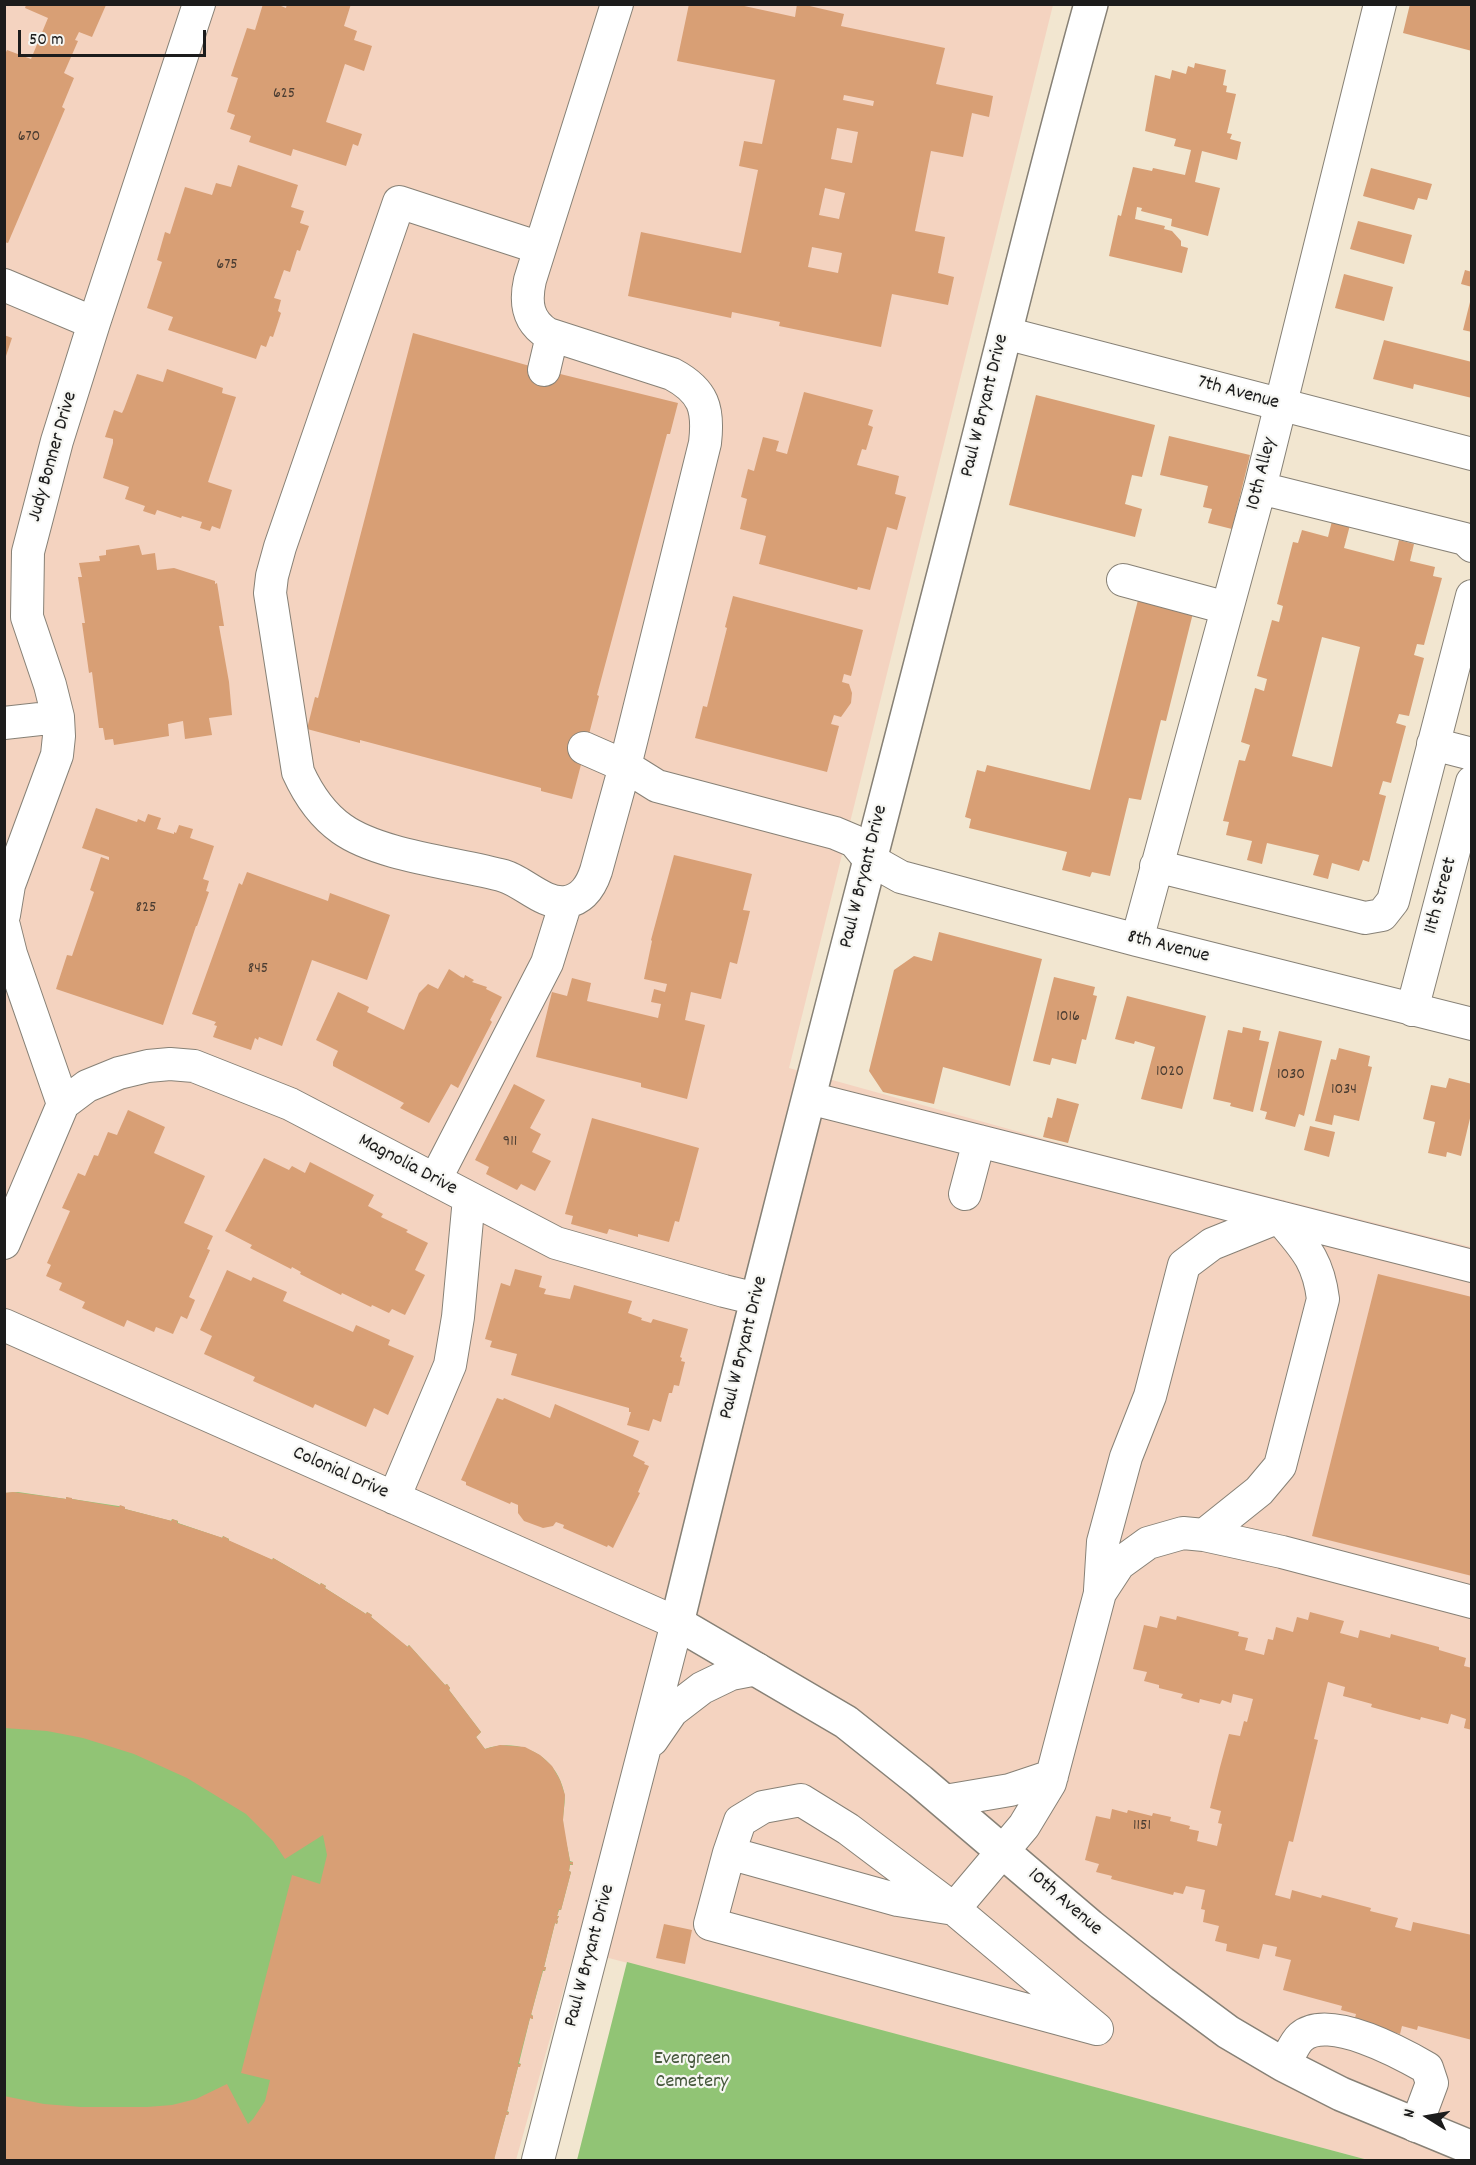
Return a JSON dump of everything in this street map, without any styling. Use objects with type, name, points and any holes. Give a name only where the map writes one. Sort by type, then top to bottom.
[{"type":"main road","name":"Paul W Bryant Drive","points":[[676,1623],[869,860],[1091,4]]},
{"type":"main road","name":"10th Avenue","points":[[676,1623],[846,1722],[1004,1851],[1090,1926],[1161,1983],[1228,2032],[1284,2065],[1341,2094],[1472,2148]]},
{"type":"street","name":"Judy Bonner Drive","points":[[4,915],[9,885],[57,755],[59,736],[58,717],[27,617],[28,552],[57,441],[199,4]]},
{"type":"street","points":[[540,248],[399,202],[280,547],[270,593],[298,772],[308,793],[340,829],[383,848],[506,877],[546,898],[556,902],[566,902],[578,898],[592,883],[625,766],[705,443],[708,421],[704,405],[687,382],[672,374],[552,336],[538,328],[532,318],[526,297],[617,4]]},
{"type":"street","name":"10th Alley","points":[[1137,940],[1260,488],[1380,4]]},
{"type":"street","points":[[4,285],[94,323]]},
{"type":"street","name":"7th Avenue","points":[[1005,333],[1472,454]]},
{"type":"street","points":[[544,370],[552,336]]},
{"type":"street","points":[[1260,488],[1465,539],[1472,546]]},
{"type":"street","points":[[1123,580],[1227,608]]},
{"type":"street","points":[[1156,866],[1365,918],[1382,915],[1393,902],[1472,596]]},
{"type":"street","points":[[4,723],[58,717]]},
{"type":"street","points":[[1433,744],[1472,754]]},
{"type":"street","name":"8th Avenue","points":[[584,748],[625,766],[657,786],[835,832],[854,841],[869,860],[902,877],[1137,940],[1472,1024]]},
{"type":"street","name":"11th Street","points":[[1412,1010],[1472,782]]},
{"type":"street","points":[[435,1180],[547,963],[566,902]]},
{"type":"street","points":[[4,926],[11,954],[63,1104],[4,1243]]},
{"type":"street","name":"Magnolia Drive","points":[[63,1104],[87,1086],[119,1073],[148,1066],[170,1064],[194,1066],[290,1104],[556,1243],[724,1292],[757,1299]]},
{"type":"street","points":[[809,1098],[1472,1266]]},
{"type":"street","points":[[965,1194],[979,1141]]},
{"type":"street","points":[[394,1498],[450,1365],[459,1317],[468,1198]]},
{"type":"street","points":[[1204,1535],[1259,1491],[1280,1466],[1323,1299],[1320,1277],[1308,1252],[1279,1217]]},
{"type":"street","points":[[954,1909],[1024,1826],[1050,1783],[1100,1593],[1103,1542],[1126,1457],[1150,1396],[1184,1265],[1212,1244],[1279,1217]]},
{"type":"street","name":"Colonial Drive","points":[[4,1325],[676,1623]]},
{"type":"street","points":[[1100,1593],[1119,1564],[1148,1543],[1183,1533],[1204,1535],[1282,1552],[1472,1602]]},
{"type":"street","name":"Paul W Bryant Drive","points":[[538,2160],[676,1623]]},
{"type":"street","name":"Paul W Bryant Drive","points":[[644,1751],[672,1711],[702,1688],[731,1674],[757,1669]]},
{"type":"street","points":[[945,1802],[1010,1790],[1052,1776]]},
{"type":"street","points":[[801,1800],[848,1829],[954,1909],[1097,2029],[710,1924],[740,1821],[763,1807],[801,1800]]},
{"type":"street","points":[[729,1853],[898,1900],[954,1909]]},
{"type":"street","points":[[1284,2065],[1301,2037],[1318,2029],[1344,2031],[1403,2055],[1427,2068],[1432,2083],[1416,2126]]},
{"type":"shaded area","points":[[5,5],[1053,5],[789,1068],[1088,1151],[1471,1247],[1471,2160],[1368,2160],[575,1949],[516,2160],[5,2160]]},
{"type":"green space","points":[[18,1492],[125,1507],[125,1509],[171,1521],[172,1519],[222,1538],[223,1536],[229,1541],[272,1560],[273,1558],[320,1585],[321,1583],[326,1586],[325,1588],[366,1614],[367,1612],[372,1615],[371,1617],[407,1647],[409,1645],[450,1688],[449,1690],[481,1732],[476,1737],[485,1749],[511,1745],[523,1748],[534,1752],[553,1768],[564,1792],[564,1830],[570,1861],[573,1865],[570,1865],[569,1871],[571,1872],[561,1910],[557,1916],[559,1916],[558,1921],[557,1924],[555,1923],[545,1971],[543,1971],[531,2014],[533,2019],[530,2018],[519,2063],[521,2064],[518,2067],[507,2111],[509,2112],[506,2115],[494,2158],[496,2160],[5,2160],[5,1493]]},
{"type":"green space","name":"Evergreen Cemetery","points":[[627,1962],[1368,2160],[577,2160]]},
{"type":"building","points":[[263,4],[276,4],[286,8],[287,4],[351,4],[344,26],[357,31],[354,40],[372,46],[364,71],[345,64],[326,122],[362,134],[358,146],[353,144],[346,166],[293,149],[291,156],[249,142],[251,136],[230,129],[235,115],[227,112],[238,78],[231,76],[247,28],[255,30]]},
{"type":"building","points":[[689,4],[735,4],[795,17],[797,4],[801,4],[844,14],[841,26],[945,48],[936,84],[993,96],[989,117],[972,113],[963,157],[931,151],[915,231],[945,237],[938,273],[954,277],[948,305],[892,294],[881,347],[779,326],[780,322],[732,312],[731,318],[628,296],[641,232],[741,253],[758,170],[739,166],[744,141],[762,144],[775,80],[677,61]],"holes":[[[844,95],[874,101],[873,106],[843,100]],[[837,128],[858,132],[852,163],[831,159]],[[825,188],[845,193],[839,219],[819,215]],[[812,247],[842,253],[838,273],[808,267]]]},
{"type":"building","points":[[1410,4],[1472,4],[1472,51],[1403,33]]},
{"type":"building","points":[[26,5],[106,5],[92,37],[79,32],[75,40],[78,41],[64,73],[74,78],[62,107],[65,109],[8,243],[4,242],[4,56],[7,50],[31,59],[48,18],[25,8]]},
{"type":"building","points":[[1195,63],[1226,70],[1223,85],[1227,86],[1226,92],[1236,94],[1227,133],[1232,134],[1230,139],[1241,142],[1237,160],[1202,151],[1195,182],[1220,188],[1208,236],[1171,226],[1172,219],[1141,211],[1142,208],[1137,207],[1135,219],[1165,226],[1164,229],[1172,231],[1181,241],[1181,246],[1188,248],[1182,273],[1109,256],[1118,215],[1121,216],[1133,167],[1152,171],[1153,168],[1185,175],[1191,150],[1174,146],[1176,139],[1145,131],[1155,75],[1170,79],[1172,70],[1186,74],[1188,66],[1194,68]]},
{"type":"building","points":[[238,165],[298,185],[291,207],[304,211],[300,223],[309,226],[300,251],[297,250],[290,272],[284,270],[274,298],[281,300],[278,311],[281,313],[273,337],[270,336],[266,347],[261,345],[256,359],[168,330],[173,317],[147,308],[162,262],[157,260],[165,232],[170,234],[185,187],[212,195],[216,183],[231,187]]},
{"type":"building","points":[[1371,168],[1432,184],[1427,200],[1418,198],[1414,210],[1363,196]]},
{"type":"building","points":[[1358,221],[1412,235],[1404,264],[1350,249]]},
{"type":"building","points":[[1465,270],[1472,272],[1472,287],[1461,284]]},
{"type":"building","points":[[1344,274],[1393,287],[1384,321],[1335,308]]},
{"type":"building","points":[[1472,298],[1472,332],[1463,330]]},
{"type":"building","points":[[413,333],[544,370],[678,403],[670,434],[667,434],[597,695],[599,696],[572,799],[541,791],[541,788],[360,740],[360,743],[307,729],[315,697],[318,698]]},
{"type":"building","points":[[4,335],[12,338],[5,359],[4,359]]},
{"type":"building","points":[[1384,340],[1472,362],[1472,398],[1414,384],[1413,389],[1373,379]]},
{"type":"building","points":[[167,369],[223,388],[222,393],[236,397],[208,482],[232,490],[220,529],[212,526],[210,531],[200,528],[202,522],[182,516],[181,518],[157,510],[155,515],[143,511],[145,506],[125,499],[129,487],[103,478],[113,443],[113,439],[105,437],[114,410],[122,413],[137,374],[163,382]]},
{"type":"building","points":[[804,392],[873,410],[868,425],[873,427],[866,450],[862,449],[857,465],[899,476],[895,494],[906,497],[897,530],[887,527],[870,590],[858,587],[857,590],[759,564],[766,536],[740,529],[747,499],[741,497],[748,469],[754,471],[763,437],[779,441],[776,451],[787,454]]},
{"type":"building","points":[[1036,395],[1155,425],[1142,477],[1132,475],[1125,504],[1142,509],[1135,537],[1009,505]]},
{"type":"building","points":[[1169,436],[1250,455],[1232,529],[1208,523],[1212,509],[1203,507],[1208,486],[1160,475]]},
{"type":"building","points":[[1332,521],[1350,525],[1344,548],[1394,561],[1399,540],[1414,544],[1410,561],[1435,567],[1433,576],[1442,578],[1424,645],[1417,644],[1414,655],[1424,658],[1409,716],[1399,714],[1396,723],[1406,726],[1391,783],[1383,781],[1379,794],[1386,796],[1369,862],[1363,860],[1359,871],[1332,863],[1328,879],[1313,875],[1319,855],[1267,843],[1262,864],[1247,860],[1252,841],[1226,835],[1229,822],[1223,821],[1239,760],[1245,761],[1250,745],[1241,742],[1255,688],[1264,691],[1267,679],[1257,676],[1272,620],[1279,622],[1283,606],[1277,604],[1293,542],[1298,543],[1302,530],[1328,537]],"holes":[[[1322,637],[1360,647],[1332,767],[1292,756]]]},
{"type":"building","points":[[139,545],[142,555],[155,553],[157,570],[174,568],[217,583],[224,626],[219,626],[229,682],[232,715],[209,718],[212,735],[185,739],[183,721],[168,724],[169,736],[114,745],[113,739],[105,740],[103,728],[99,728],[92,672],[89,673],[82,623],[85,623],[78,577],[82,577],[79,563],[100,561],[99,556],[106,555],[106,550]]},
{"type":"building","points":[[733,596],[863,630],[851,676],[844,674],[842,682],[849,684],[852,693],[851,703],[841,717],[834,715],[831,724],[839,726],[827,772],[695,738],[703,706],[707,707]]},
{"type":"building","points":[[1138,600],[1193,613],[1166,721],[1161,720],[1141,800],[1129,798],[1110,876],[1092,872],[1090,877],[1062,870],[1067,852],[969,828],[971,819],[965,817],[977,770],[985,772],[987,765],[1090,790]]},
{"type":"building","points":[[96,808],[137,822],[138,819],[145,822],[148,814],[161,818],[157,829],[174,834],[179,825],[193,829],[190,838],[214,846],[203,879],[209,881],[206,891],[209,892],[163,1025],[56,989],[67,955],[72,956],[94,892],[90,890],[101,857],[109,860],[109,857],[82,848]]},
{"type":"building","points":[[674,855],[752,874],[743,910],[750,911],[737,964],[730,962],[721,999],[691,992],[685,1020],[705,1025],[687,1099],[641,1087],[641,1083],[536,1057],[552,992],[567,996],[572,978],[591,983],[587,1001],[658,1018],[661,1004],[651,1002],[654,989],[665,992],[667,984],[644,979],[651,940]]},
{"type":"building","points":[[247,872],[328,901],[330,893],[390,915],[367,980],[312,960],[282,1046],[259,1037],[258,1040],[255,1038],[251,1050],[213,1037],[216,1022],[192,1014],[239,883],[242,885]]},
{"type":"building","points":[[939,932],[1042,959],[1010,1086],[943,1067],[934,1104],[883,1092],[869,1071],[894,970],[914,956],[932,961]]},
{"type":"building","points":[[449,969],[461,977],[464,978],[465,975],[474,980],[472,982],[487,987],[486,989],[502,997],[490,1020],[492,1022],[458,1088],[451,1084],[429,1123],[400,1108],[404,1103],[333,1066],[338,1051],[316,1040],[338,992],[369,1007],[367,1012],[404,1030],[419,993],[428,984],[438,989]]},
{"type":"building","points":[[1054,977],[1095,987],[1093,995],[1097,996],[1086,1040],[1082,1039],[1076,1064],[1052,1058],[1050,1065],[1033,1061]]},
{"type":"building","points":[[1127,996],[1206,1016],[1182,1109],[1141,1099],[1155,1047],[1135,1041],[1134,1044],[1115,1039]]},
{"type":"building","points":[[1243,1027],[1261,1031],[1259,1040],[1269,1042],[1253,1112],[1213,1099],[1228,1030],[1242,1033]]},
{"type":"building","points":[[1279,1031],[1322,1041],[1304,1116],[1299,1114],[1295,1127],[1265,1119],[1267,1112],[1260,1110]]},
{"type":"building","points":[[1339,1048],[1370,1056],[1368,1066],[1372,1067],[1359,1121],[1334,1115],[1332,1125],[1315,1121],[1331,1059],[1336,1060]]},
{"type":"building","points":[[1449,1078],[1472,1084],[1472,1110],[1461,1156],[1447,1152],[1446,1157],[1428,1153],[1435,1122],[1423,1119],[1431,1085],[1446,1088]]},
{"type":"building","points":[[514,1084],[545,1100],[530,1128],[541,1134],[532,1152],[551,1161],[535,1191],[521,1184],[517,1190],[486,1174],[489,1167],[475,1160]]},
{"type":"building","points":[[1057,1098],[1079,1104],[1068,1143],[1043,1137],[1048,1117],[1052,1118]]},
{"type":"building","points":[[128,1110],[165,1127],[154,1153],[205,1176],[184,1223],[213,1236],[207,1249],[210,1250],[189,1297],[195,1300],[187,1319],[181,1316],[173,1334],[156,1327],[154,1332],[127,1320],[124,1327],[82,1308],[85,1302],[59,1290],[62,1283],[46,1276],[51,1265],[47,1263],[70,1211],[62,1208],[78,1173],[85,1176],[94,1155],[98,1156],[108,1132],[117,1135]]},
{"type":"building","points":[[592,1118],[699,1148],[679,1222],[675,1221],[669,1242],[609,1229],[607,1234],[571,1224],[573,1216],[565,1214]]},
{"type":"building","points":[[1310,1126],[1335,1132],[1329,1157],[1304,1150]]},
{"type":"building","points":[[264,1158],[289,1170],[292,1166],[305,1173],[310,1162],[374,1195],[368,1206],[383,1214],[381,1217],[428,1243],[415,1270],[425,1275],[405,1315],[392,1309],[389,1313],[342,1293],[341,1295],[300,1274],[301,1272],[292,1267],[291,1269],[250,1248],[252,1245],[225,1231]]},
{"type":"building","points":[[515,1269],[542,1276],[539,1287],[546,1289],[544,1294],[570,1299],[574,1285],[632,1301],[628,1313],[642,1318],[641,1320],[651,1323],[653,1319],[688,1329],[680,1357],[681,1361],[685,1362],[679,1386],[674,1385],[672,1393],[669,1393],[661,1422],[653,1419],[649,1431],[627,1425],[631,1412],[629,1408],[511,1375],[517,1354],[490,1347],[492,1341],[485,1339],[501,1283],[510,1286]]},
{"type":"building","points":[[227,1270],[251,1281],[253,1277],[287,1292],[283,1301],[353,1332],[356,1325],[390,1340],[388,1345],[414,1356],[388,1415],[374,1408],[366,1427],[315,1404],[313,1408],[253,1381],[255,1377],[204,1354],[212,1336],[200,1330]]},
{"type":"building","points":[[1378,1274],[1472,1297],[1472,1576],[1312,1536]]},
{"type":"building","points":[[497,1398],[503,1400],[504,1398],[550,1418],[555,1404],[639,1441],[633,1456],[649,1466],[638,1492],[640,1493],[613,1548],[563,1528],[564,1525],[556,1522],[553,1526],[543,1528],[524,1521],[518,1513],[518,1505],[511,1502],[510,1504],[466,1485],[466,1482],[461,1480]]},
{"type":"building","points":[[13,1492],[66,1499],[66,1497],[119,1507],[120,1505],[125,1509],[172,1521],[172,1519],[178,1521],[177,1523],[223,1538],[223,1536],[273,1560],[273,1558],[320,1585],[321,1583],[326,1586],[325,1588],[366,1614],[367,1612],[372,1615],[371,1617],[408,1647],[409,1645],[450,1688],[449,1690],[481,1732],[476,1737],[485,1749],[500,1745],[525,1747],[540,1755],[552,1766],[565,1795],[563,1820],[570,1862],[573,1862],[573,1865],[570,1864],[569,1871],[571,1872],[561,1910],[559,1909],[557,1916],[559,1916],[558,1921],[557,1924],[555,1923],[545,1971],[543,1970],[531,2015],[533,2019],[530,2018],[518,2064],[521,2064],[518,2067],[507,2112],[509,2112],[506,2115],[494,2160],[4,2160],[4,2096],[44,2104],[81,2107],[147,2107],[172,2105],[196,2099],[227,2084],[248,2124],[265,2101],[270,2080],[241,2073],[292,1875],[320,1884],[327,1855],[323,1835],[285,1859],[273,1841],[246,1814],[187,1778],[134,1754],[83,1738],[47,1731],[4,1728],[4,1493]]},
{"type":"building","points":[[1310,1612],[1344,1621],[1340,1633],[1358,1638],[1360,1630],[1390,1638],[1391,1634],[1439,1647],[1439,1650],[1466,1658],[1464,1666],[1472,1668],[1472,1730],[1464,1728],[1466,1719],[1451,1714],[1448,1724],[1421,1717],[1420,1720],[1371,1707],[1372,1704],[1343,1696],[1345,1687],[1328,1682],[1314,1739],[1318,1740],[1293,1842],[1289,1841],[1275,1895],[1290,1899],[1292,1890],[1321,1898],[1322,1895],[1398,1918],[1395,1927],[1411,1931],[1413,1922],[1472,1935],[1472,2040],[1418,2026],[1417,2030],[1402,2026],[1400,2034],[1354,2022],[1356,2014],[1341,2010],[1342,2006],[1283,1990],[1291,1960],[1275,1956],[1277,1947],[1263,1944],[1259,1959],[1226,1951],[1227,1944],[1215,1941],[1219,1926],[1203,1922],[1205,1910],[1201,1909],[1205,1890],[1186,1886],[1183,1894],[1174,1892],[1173,1895],[1111,1879],[1112,1876],[1096,1872],[1099,1864],[1085,1860],[1096,1816],[1110,1819],[1112,1809],[1127,1813],[1128,1810],[1152,1816],[1153,1813],[1171,1817],[1170,1821],[1199,1831],[1197,1841],[1217,1846],[1222,1824],[1218,1823],[1221,1811],[1210,1808],[1220,1767],[1229,1734],[1240,1736],[1244,1721],[1247,1722],[1253,1699],[1233,1694],[1231,1703],[1222,1700],[1220,1704],[1200,1699],[1199,1703],[1181,1698],[1183,1694],[1159,1688],[1159,1685],[1144,1681],[1147,1672],[1133,1669],[1144,1625],[1157,1628],[1160,1616],[1176,1620],[1177,1616],[1239,1632],[1238,1636],[1248,1638],[1245,1650],[1264,1655],[1268,1639],[1273,1640],[1276,1627],[1293,1632],[1297,1617],[1308,1620]]},
{"type":"building","points":[[664,1924],[692,1930],[685,1964],[656,1958]]}]
